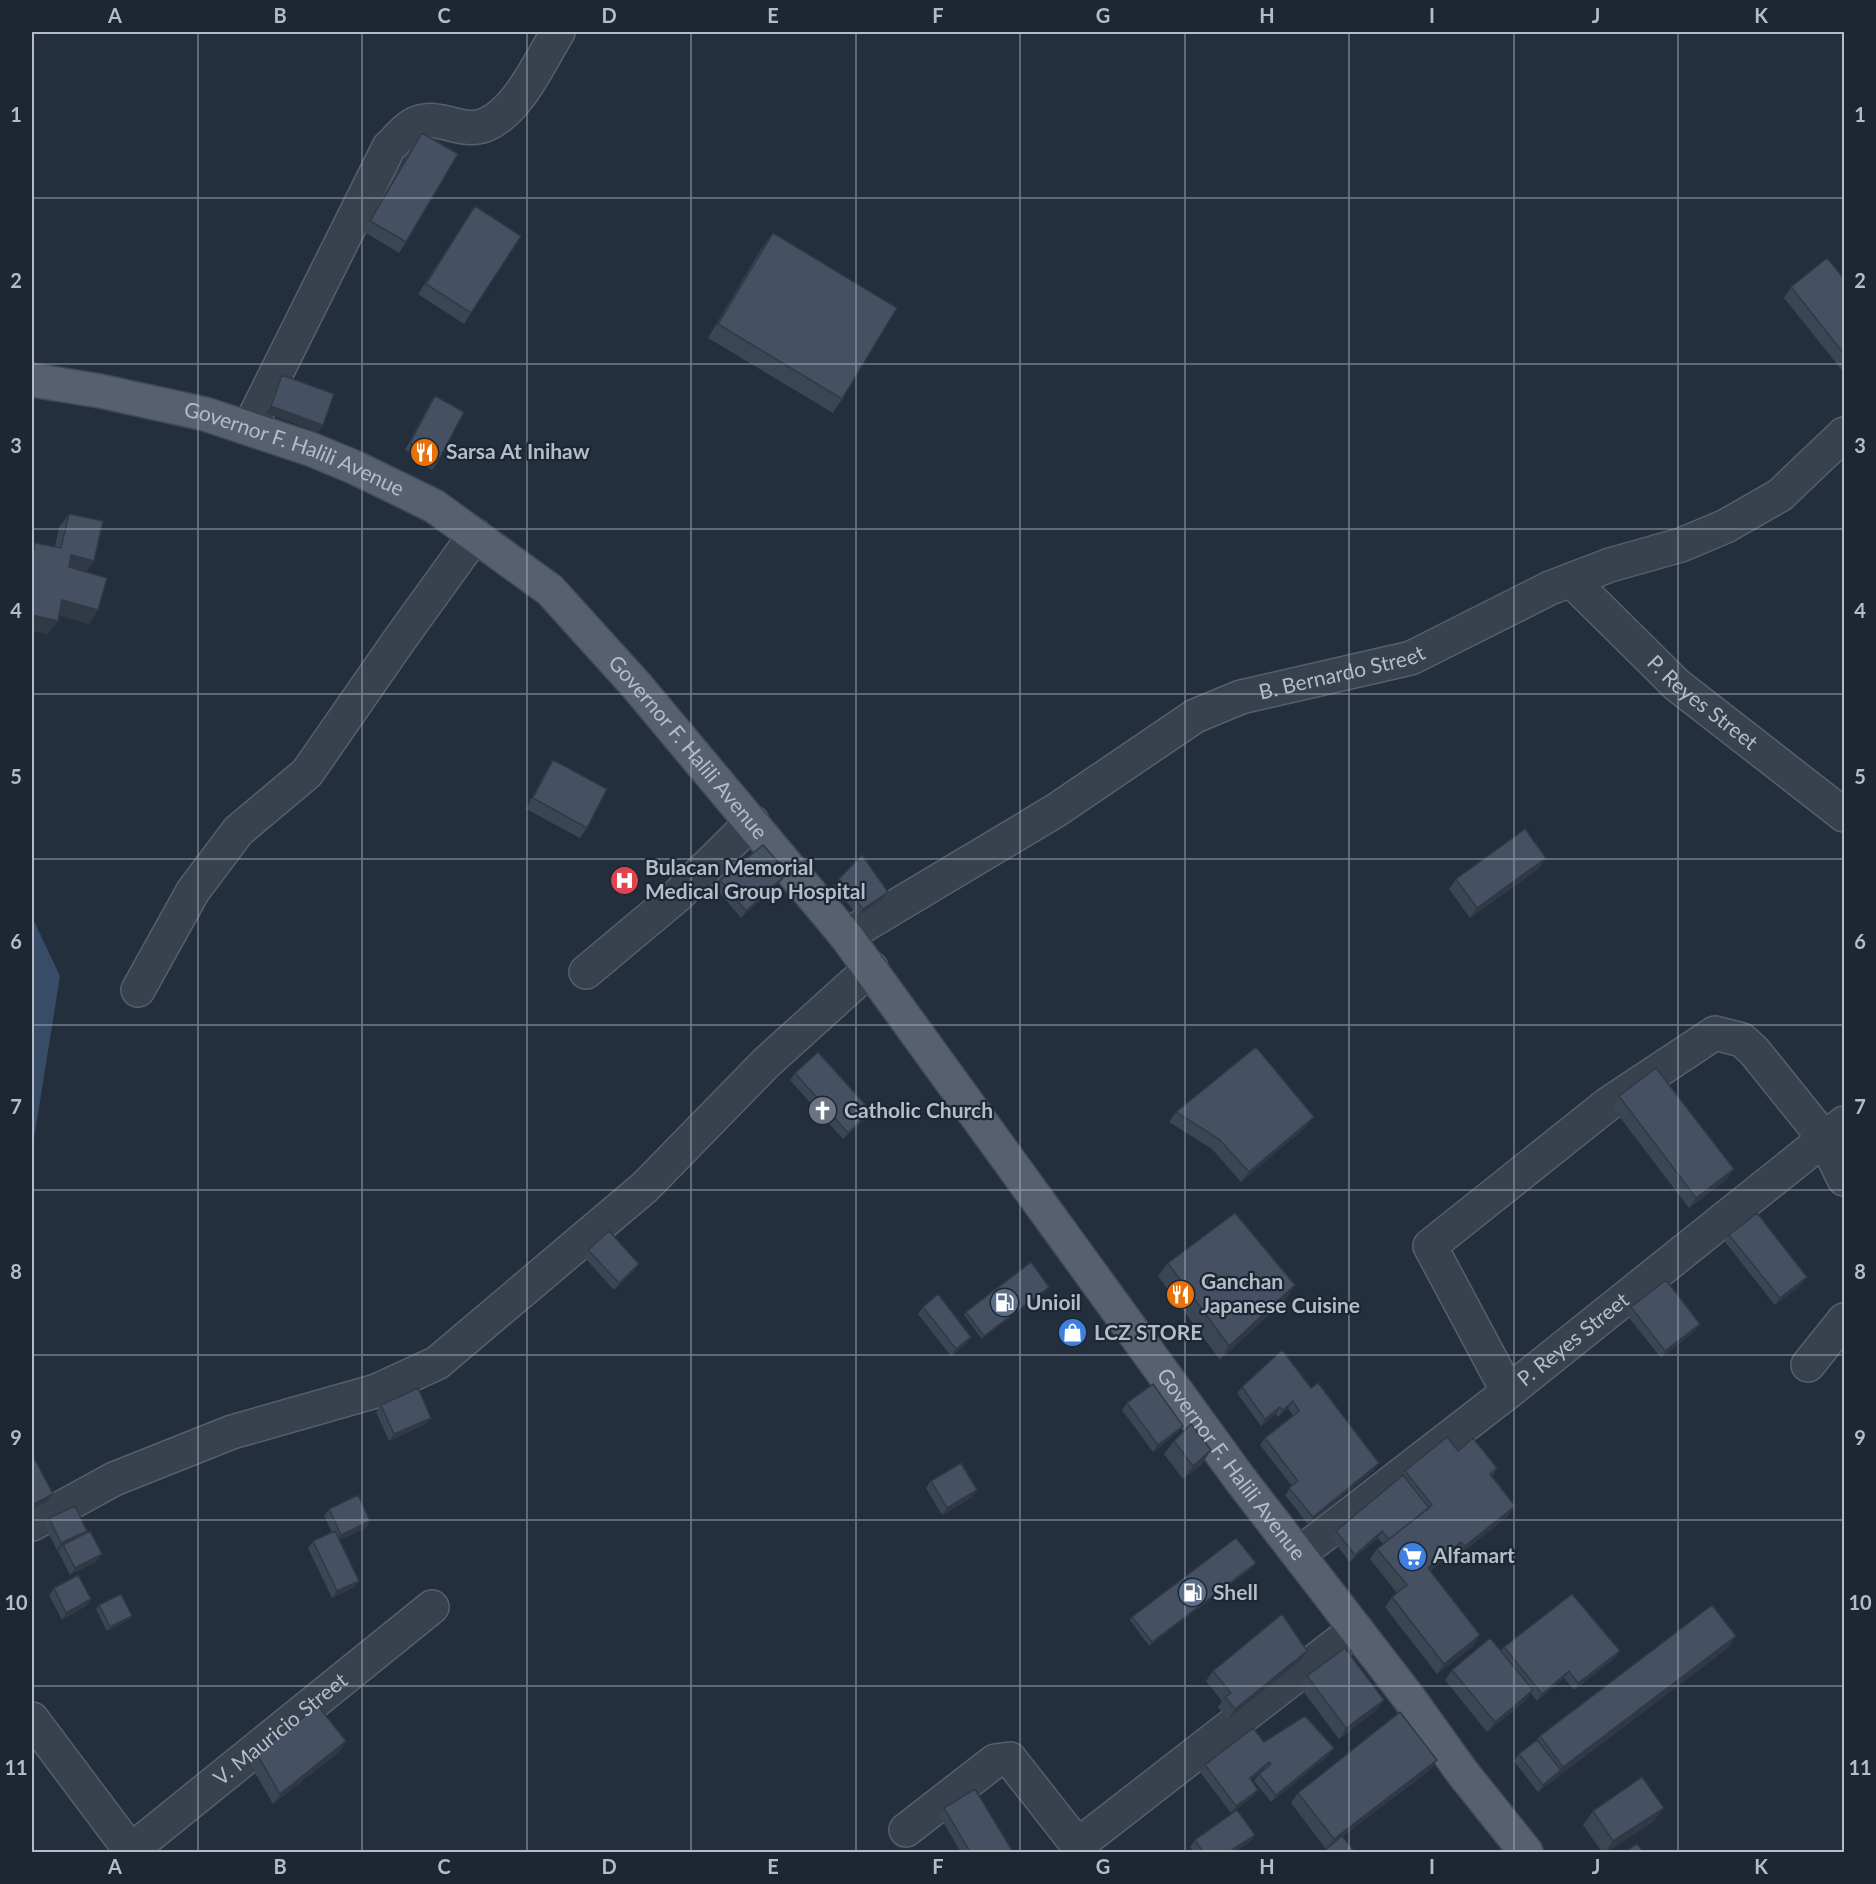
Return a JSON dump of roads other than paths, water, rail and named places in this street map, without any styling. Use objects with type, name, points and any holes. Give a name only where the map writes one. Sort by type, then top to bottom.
[{"type":"main road","name":"Governor F. Halili Avenue","points":[[32,380],[100,391],[206,414],[313,450],[434,506],[550,590],[636,685],[871,968],[1240,1479],[1409,1698],[1462,1772],[1526,1852]]},
{"type":"street","points":[[249,428],[389,147],[411,126],[423,120],[439,121],[464,129],[485,125],[504,112],[524,89],[558,32]]},
{"type":"street","name":"B. Bernardo Street","points":[[846,936],[1055,811],[1195,716],[1241,698],[1411,658],[1571,580],[1610,565],[1681,545],[1726,526],[1780,495],[1845,434]]},
{"type":"street","points":[[138,990],[199,882],[238,831],[307,773],[475,535]]},
{"type":"street","name":"P. Reyes Street","points":[[1571,580],[1677,685],[1845,814]]},
{"type":"street","points":[[586,972],[678,895],[752,822]]},
{"type":"street","points":[[32,1524],[114,1479],[232,1432],[376,1391],[437,1363],[645,1187],[766,1063],[871,968]]},
{"type":"street","points":[[1508,1392],[1430,1246],[1608,1104],[1715,1033],[1742,1040],[1834,1131],[1845,1179]]},
{"type":"street","name":"P. Reyes Street","points":[[1299,1554],[1508,1392],[1834,1131]]},
{"type":"street","points":[[1808,1365],[1845,1320]]},
{"type":"street","name":"V. Mauricio Street","points":[[139,1850],[432,1607]]},
{"type":"street","points":[[906,1830],[995,1761],[1010,1759],[1080,1849],[1356,1629]]},
{"type":"street","points":[[32,1719],[139,1850]]},
{"type":"water","points":[[32,917],[60,976],[32,1151]]},
{"type":"place","name":"Sarsa At Inihaw","points":[[425,452]]},
{"type":"place","name":"Bulacan Memorial Medical Group Hospital","points":[[624,880]]},
{"type":"place","name":"Catholic Church","points":[[823,1111]]},
{"type":"place","name":"Ganchan Japanese Cuisine","points":[[1180,1294]]},
{"type":"place","name":"Unioil","points":[[1005,1303]]},
{"type":"place","name":"LCZ STORE","points":[[1073,1333]]},
{"type":"place","name":"Alfamart","points":[[1412,1556]]},
{"type":"place","name":"Shell","points":[[1192,1593]]}]
